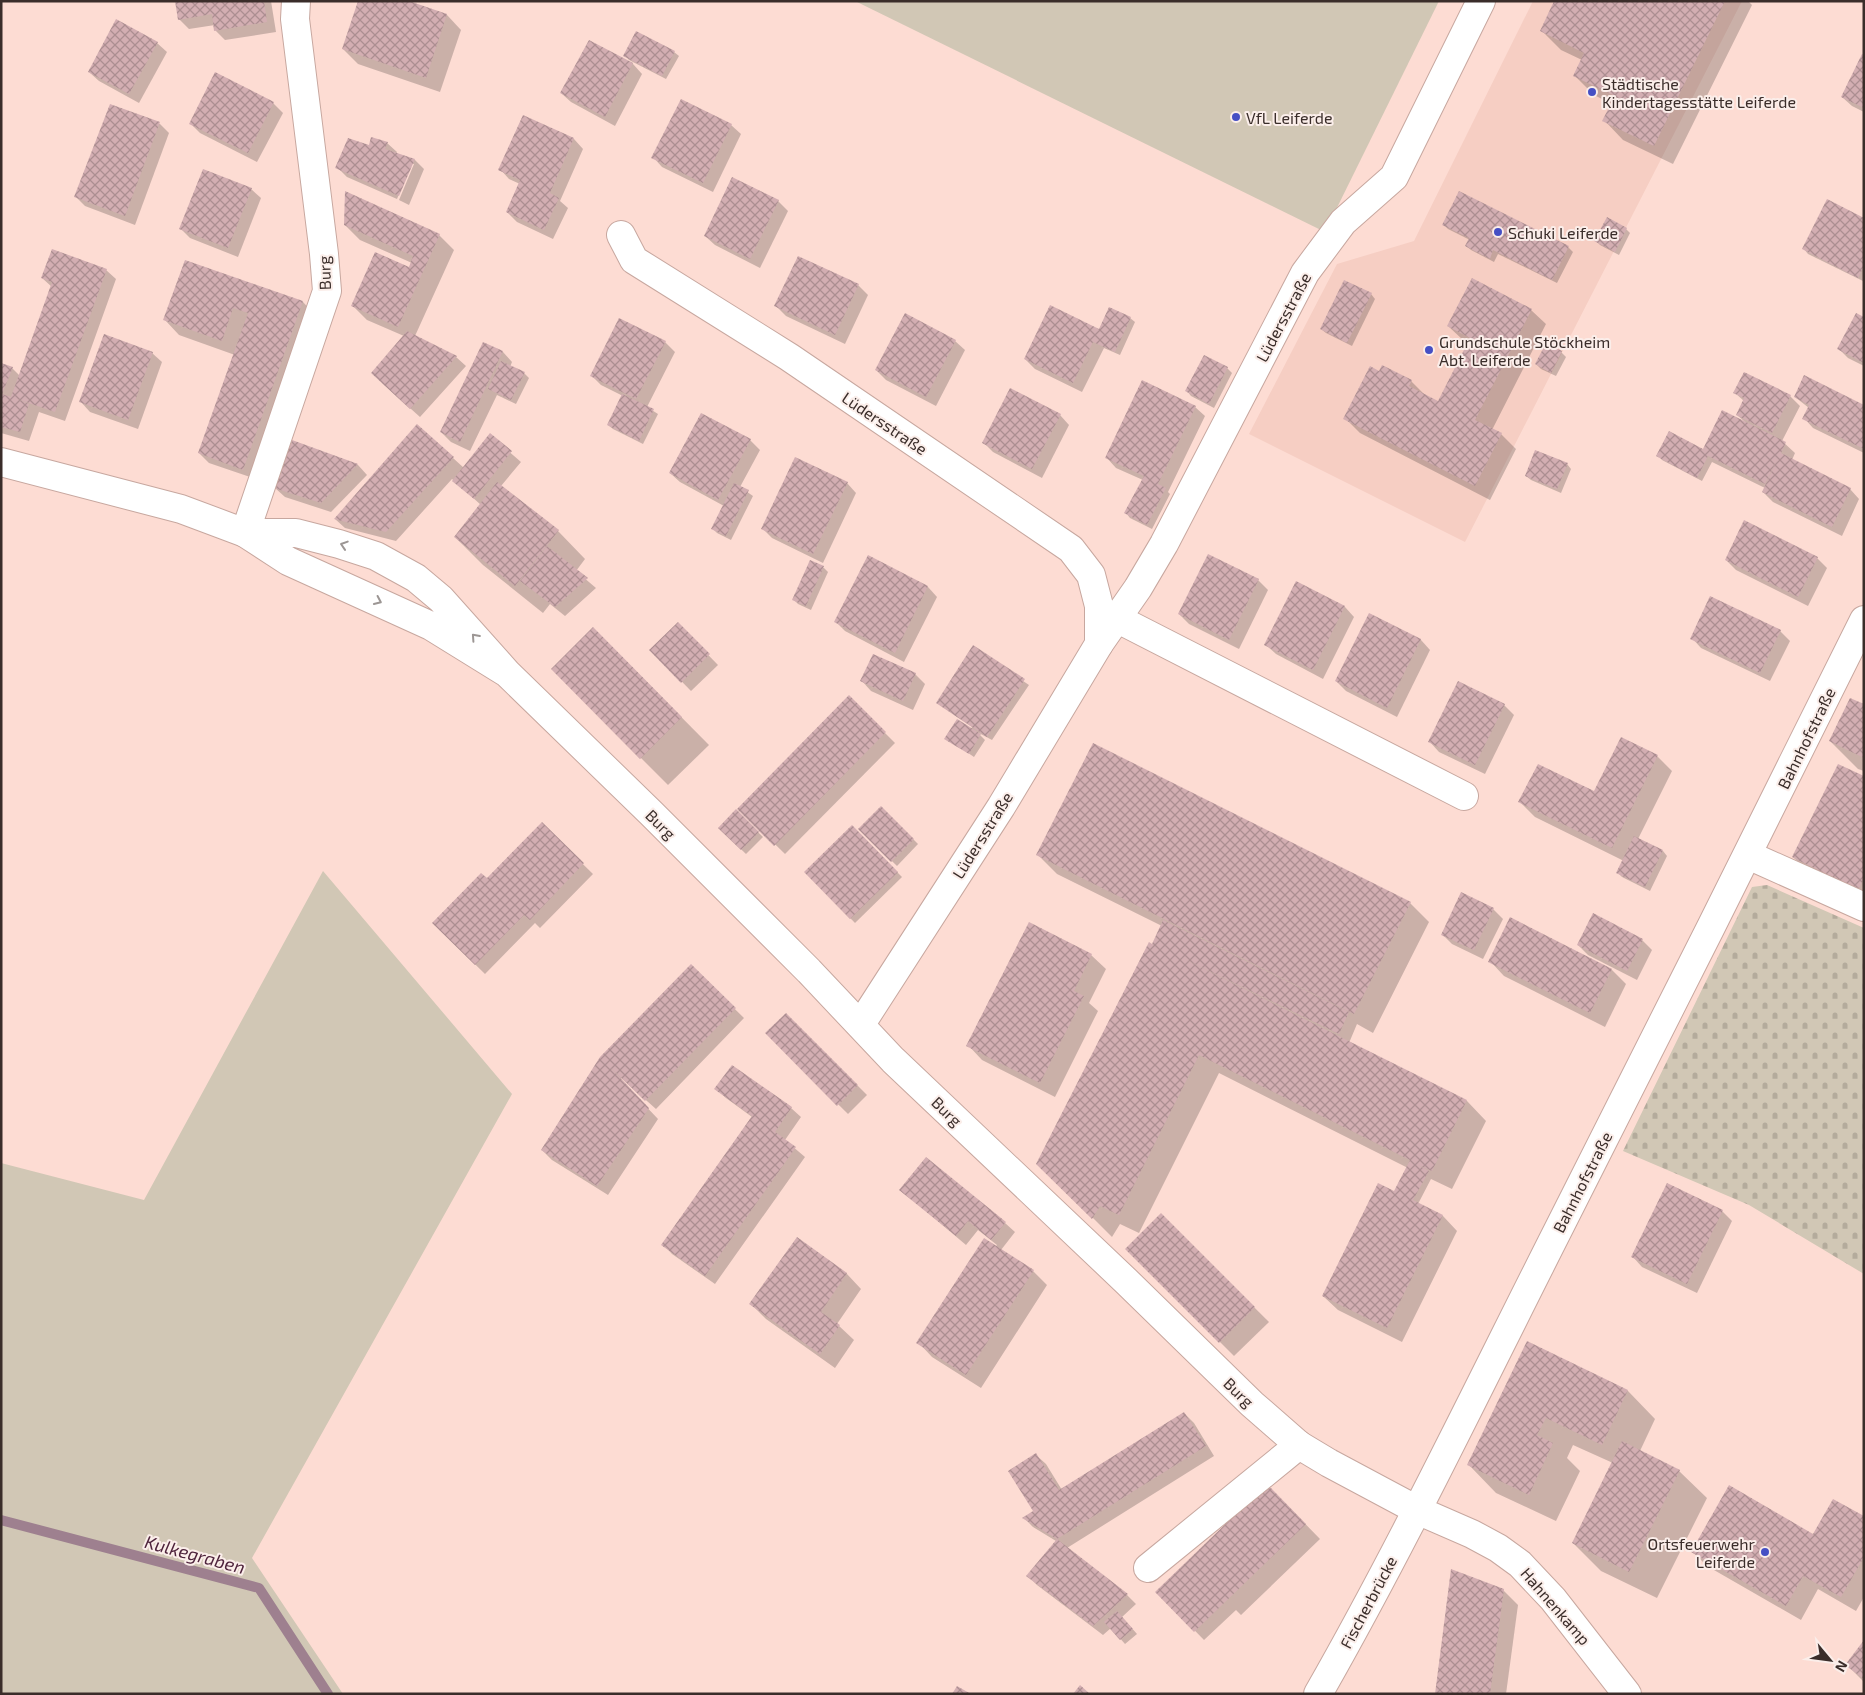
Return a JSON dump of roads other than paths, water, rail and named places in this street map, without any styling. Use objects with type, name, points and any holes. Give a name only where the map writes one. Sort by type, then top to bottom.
[{"type":"street","name":"Burg","points":[[245,532],[327,291],[295,19],[296,1]]},
{"type":"street","name":"Lüdersstraße","points":[[861,1024],[1001,807],[1099,644],[1138,588],[1164,544],[1305,273],[1343,222],[1394,178],[1480,1]]},
{"type":"street","name":"Lüdersstraße","points":[[621,235],[634,260],[789,357],[1071,549],[1091,575],[1099,606],[1099,644]]},
{"type":"street","name":"Burg","points":[[1,462],[181,509],[245,532],[288,561],[356,590],[432,626],[507,673]]},
{"type":"street","name":"Burg","points":[[245,532],[296,533],[339,544],[376,556],[416,578],[441,599],[507,673],[651,813],[861,1024],[894,1060],[1119,1274],[1252,1404],[1299,1445],[1359,1480],[1417,1510]]},
{"type":"street","points":[[1116,618],[1464,796]]},
{"type":"street","name":"Bahnhofstraße","points":[[1417,1510],[1748,856],[1864,620]]},
{"type":"street","points":[[1748,856],[1864,907]]},
{"type":"street","points":[[1148,1568],[1299,1445]]},
{"type":"street","name":"Fischerbrücke","points":[[1318,1694],[1417,1510]]},
{"type":"street","name":"Hahnenkamp","points":[[1417,1510],[1480,1538],[1520,1564],[1553,1599],[1627,1694]]},
{"type":"waterway","name":"Kulkegraben","points":[[1,1520],[259,1588],[328,1694]]},
{"type":"place","name":"Städtische Kindertagesstätte Leiferde","points":[[1592,92]]},
{"type":"place","name":"VfL Leiferde","points":[[1236,117]]},
{"type":"place","name":"Schuki Leiferde","points":[[1498,232]]},
{"type":"place","name":"Grundschule Stöckheim Abt. Leiferde","points":[[1429,350]]},
{"type":"place","name":"Ortsfeuerwehr Leiferde","points":[[1765,1552]]}]
